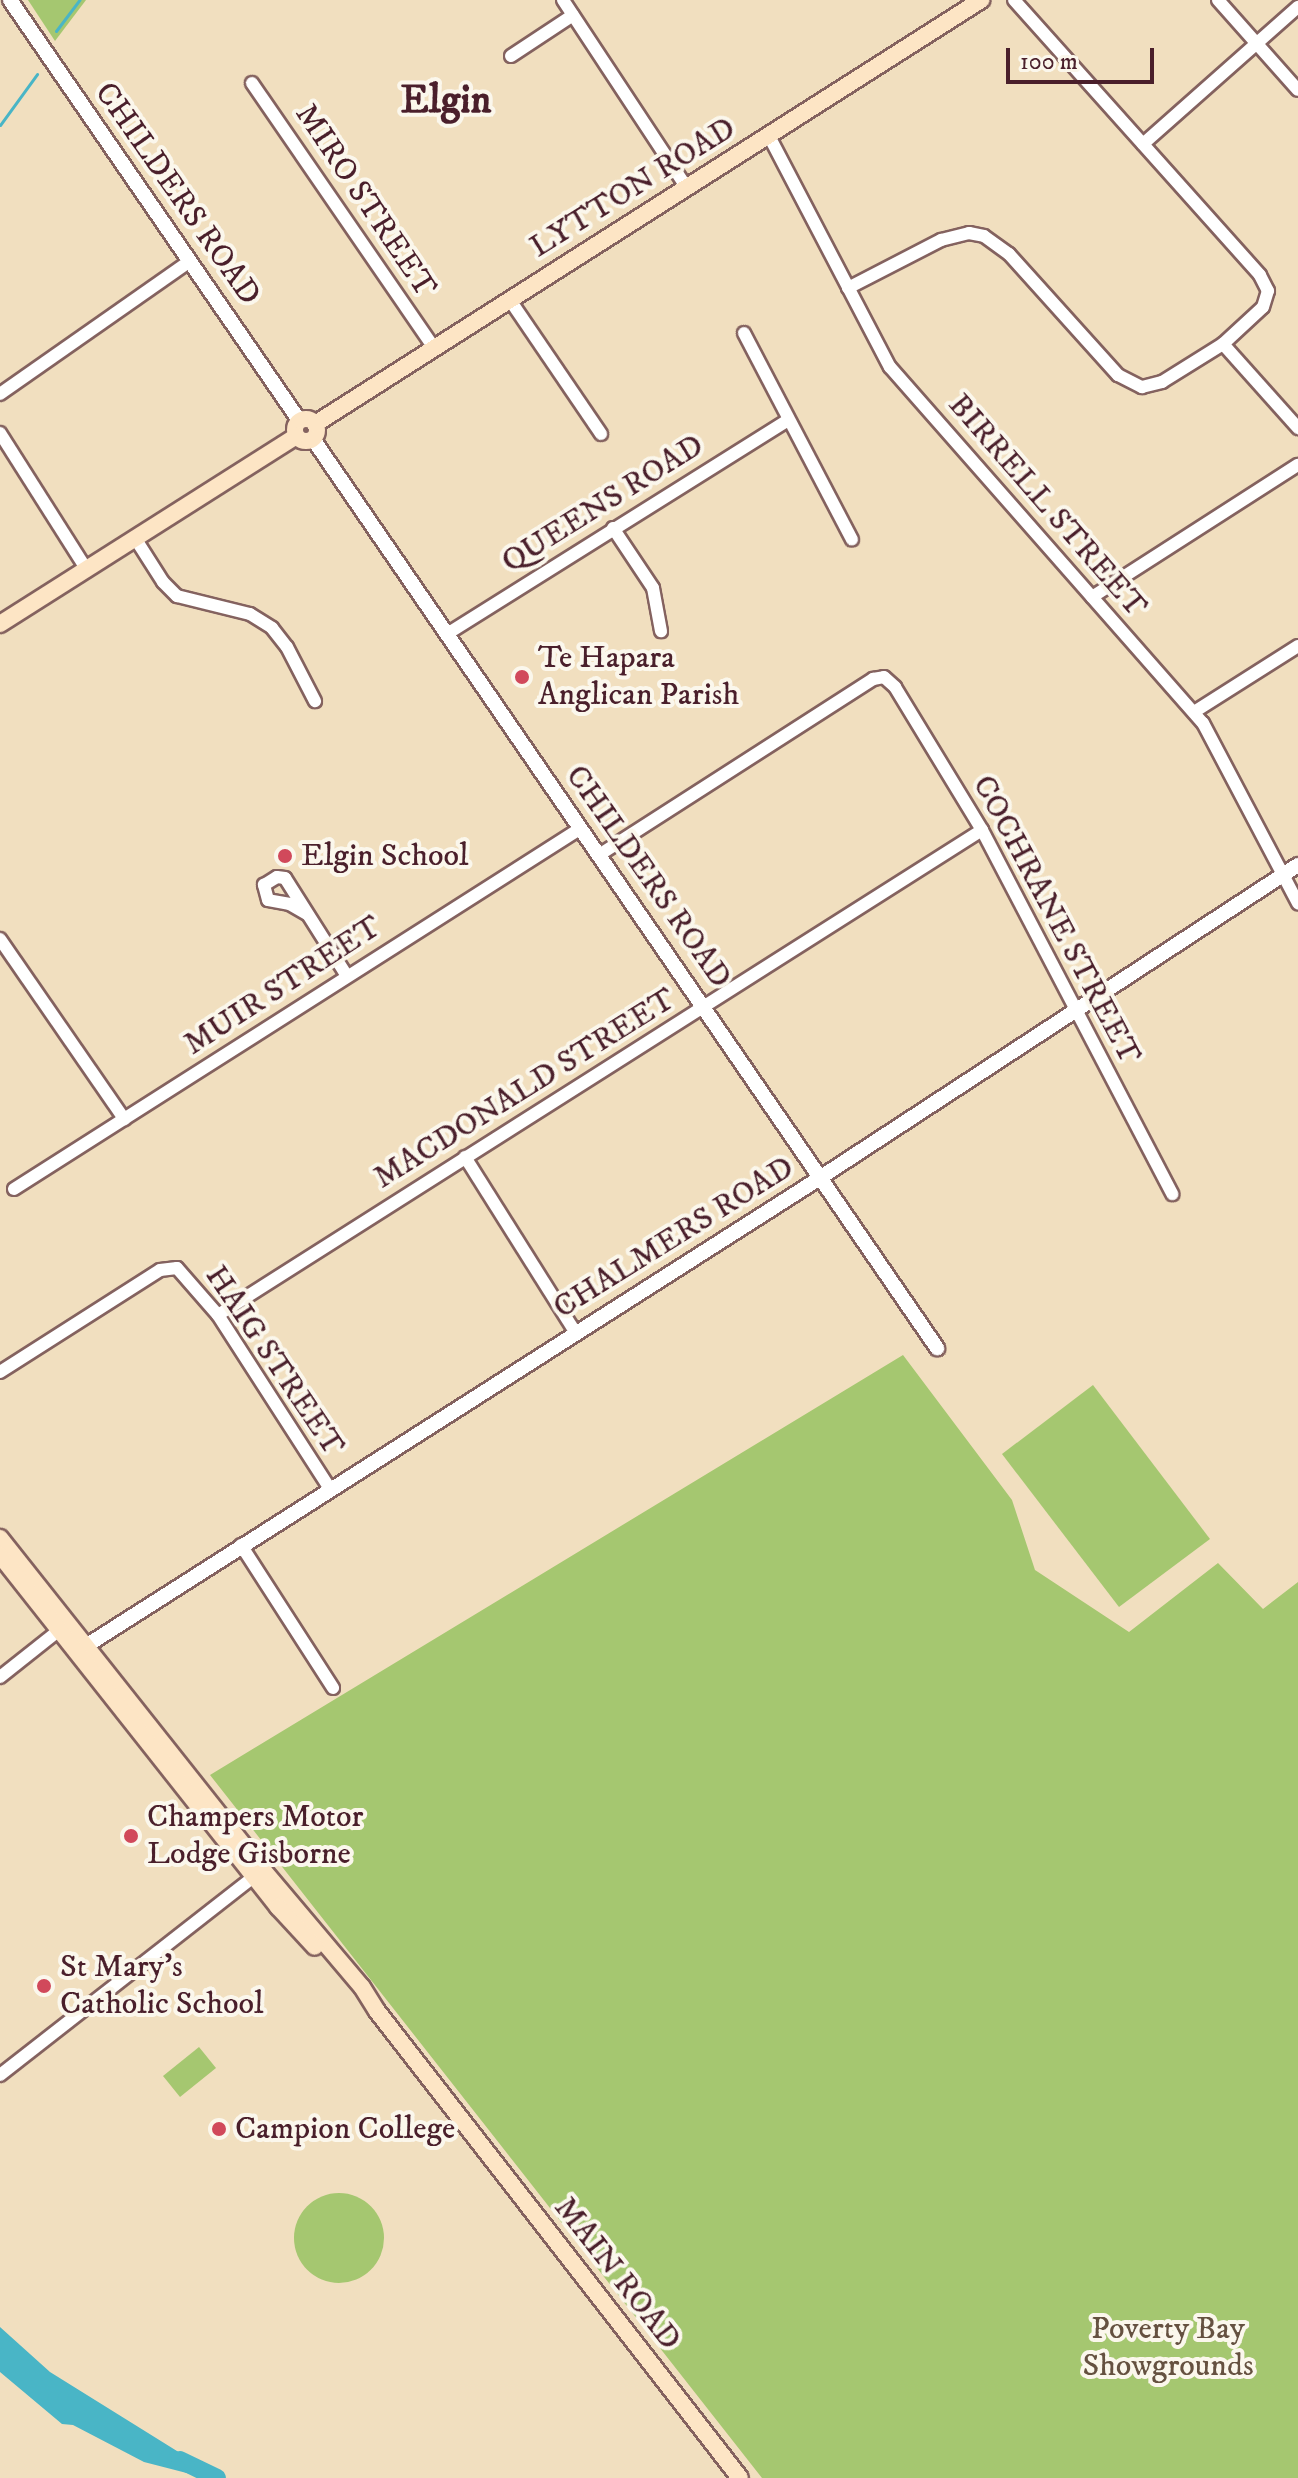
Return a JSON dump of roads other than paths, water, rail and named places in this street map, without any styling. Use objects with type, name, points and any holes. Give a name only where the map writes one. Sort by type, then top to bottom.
[{"type":"main road","name":"LYTTON ROAD","points":[[0,624],[981,0]]},
{"type":"main road","points":[[0,1538],[63,1627]]},
{"type":"main road","points":[[0,1555],[63,1627]]},
{"type":"main road","name":"MAIN ROAD","points":[[63,1627],[355,1993],[377,2011],[740,2478]]},
{"type":"street","name":"CHILDERS ROAD","points":[[10,0],[937,1348]]},
{"type":"street","points":[[563,0],[687,188]]},
{"type":"street","points":[[848,288],[941,240],[969,233],[996,243],[1009,254],[1118,375],[1133,385],[1153,386],[1223,344],[1263,307],[1267,299],[1266,283],[1014,0]]},
{"type":"street","points":[[1218,0],[1298,90]]},
{"type":"street","points":[[1143,144],[1298,7]]},
{"type":"street","points":[[511,56],[573,15]]},
{"type":"street","name":"MIRO STREET","points":[[252,83],[434,348]]},
{"type":"street","name":"BIRRELL STREET","points":[[769,136],[890,367],[1194,712],[1210,735],[1298,903]]},
{"type":"street","points":[[0,394],[190,261]]},
{"type":"street","points":[[510,300],[601,434]]},
{"type":"street","points":[[744,333],[852,540]]},
{"type":"street","points":[[1223,344],[1298,428]]},
{"type":"street","name":"QUEENS ROAD","points":[[447,634],[788,420]]},
{"type":"street","points":[[0,433],[87,570]]},
{"type":"street","points":[[1092,597],[1298,465]]},
{"type":"street","points":[[613,528],[653,588],[661,631]]},
{"type":"street","points":[[135,538],[163,582],[177,596],[250,614],[272,628],[287,647],[315,701]]},
{"type":"street","points":[[1194,712],[1298,646]]},
{"type":"street","name":"COCHRANE STREET","points":[[599,855],[873,679],[884,677],[895,687],[982,830],[1172,1194]]},
{"type":"street","name":"MUIR STREET","points":[[14,1189],[581,828]]},
{"type":"street","name":"MACDONALD STREET","points":[[218,1315],[982,830]]},
{"type":"street","name":"CHALMERS ROAD","points":[[81,1649],[821,1177],[1298,865]]},
{"type":"street","points":[[307,914],[347,976]]},
{"type":"street","points":[[0,939],[124,1119]]},
{"type":"street","points":[[465,1157],[576,1333]]},
{"type":"street","name":"HAIG STREET","points":[[0,1372],[160,1270],[172,1266],[189,1279],[218,1315],[330,1489]]},
{"type":"street","points":[[241,1545],[333,1688]]},
{"type":"street","points":[[0,1677],[63,1627]]},
{"type":"street","points":[[0,2075],[259,1874]]},
{"type":"water","points":[[0,2327],[50,2372],[193,2461],[206,2478],[144,2462],[73,2425],[62,2424],[0,2372]]},
{"type":"waterway","points":[[56,31],[79,0]]},
{"type":"waterway","points":[[0,125],[37,74]]},
{"type":"waterway","points":[[180,2460],[217,2478]]},
{"type":"place","name":"Te Hapara Anglican Parish","points":[[522,677]]},
{"type":"place","name":"Elgin School","points":[[285,856]]},
{"type":"place","name":"Champers Motor Lodge Gisborne","points":[[131,1836]]},
{"type":"place","name":"St Mary's Catholic School","points":[[44,1986]]},
{"type":"place","name":"Campion College","points":[[219,2129]]},
{"type":"district","name":"Elgin","points":[[446,101]]},
{"type":"park label","name":"Poverty Bay Showgrounds","points":[[1168,2348]]}]
